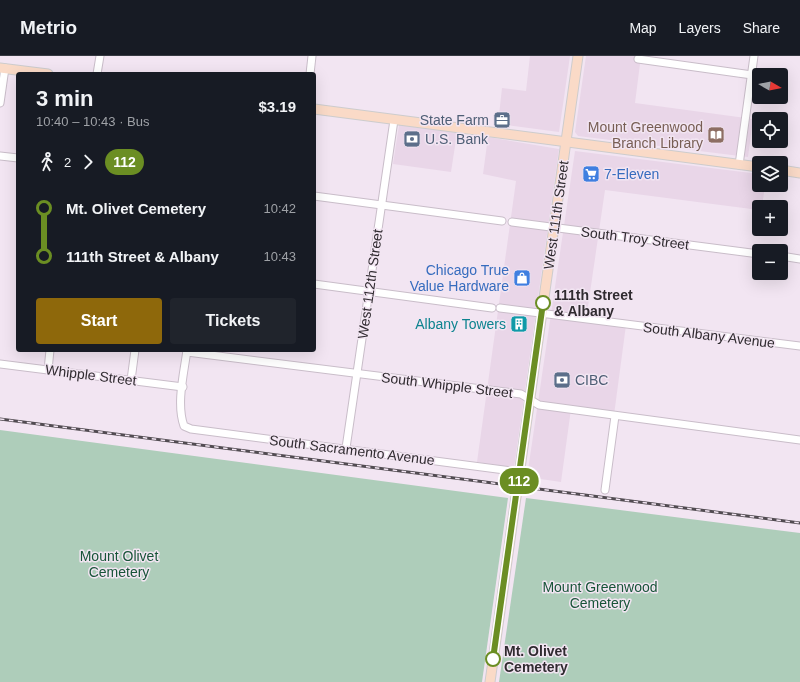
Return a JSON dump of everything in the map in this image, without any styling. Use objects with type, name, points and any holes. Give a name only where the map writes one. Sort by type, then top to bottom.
[{"type":"main road","name":"West 111th Street","points":[[490,682],[578,56]]},
{"type":"main road","points":[[2,68],[33,72]]},
{"type":"main road","points":[[316,109],[752,166]]},
{"type":"main road","points":[[788,171],[800,172]]},
{"type":"street","points":[[97,72],[100,56]]},
{"type":"street","points":[[310,72],[312,56]]},
{"type":"street","points":[[753,68],[754,56]]},
{"type":"street","points":[[638,59],[752,75],[739,164]]},
{"type":"street","points":[[0,103],[2,68]]},
{"type":"street","name":"West 112th Street","points":[[346,448],[394,120]]},
{"type":"street","points":[[0,156],[16,158]]},
{"type":"street","points":[[316,196],[502,221]]},
{"type":"street","name":"South Troy Street","points":[[512,222],[752,253]]},
{"type":"street","points":[[788,257],[800,259]]},
{"type":"street","points":[[316,284],[492,308]]},
{"type":"street","name":"South Albany Avenue","points":[[500,308],[800,346]]},
{"type":"street","points":[[48,370],[50,352]]},
{"type":"street","points":[[131,380],[135,352]]},
{"type":"street","points":[[183,386],[187,352]]},
{"type":"street","name":"South Whipple Street","points":[[195,352],[521,394],[539,405],[800,440]]},
{"type":"street","name":"Whipple Street","points":[[0,364],[183,386]]},
{"type":"street","name":"South Sacramento Avenue","points":[[183,386],[181,414],[184,426],[191,429],[346,448],[520,472]]},
{"type":"street","points":[[604,490],[615,416]]},
{"type":"shaded area","points":[[530,56],[570,56],[559,132],[498,124],[502,88],[526,91]]},
{"type":"shaded area","points":[[586,56],[641,56],[635,103],[752,119],[748,157],[578,136],[575,132]]},
{"type":"shaded area","points":[[399,125],[457,133],[451,172],[393,164]]},
{"type":"shaded area","points":[[488,137],[559,149],[514,468],[477,462],[516,181],[483,174]]},
{"type":"shaded area","points":[[575,151],[752,173],[752,192],[764,192],[763,200],[752,200],[752,209],[605,190],[586,320],[626,325],[614,415],[571,409],[561,482],[527,477]]},
{"type":"green space","name":"Mount Olivet Cemetery","points":[[0,430],[508,498],[482,682],[0,682]]},
{"type":"green space","name":"Mount Greenwood Cemetery","points":[[526,498],[800,533],[800,682],[499,682]]},
{"type":"railway","points":[[0,419],[800,523]]},
{"type":"bus line","name":"112","points":[[493,659],[543,303]]},
{"type":"place","name":"State Farm","points":[[502,120]]},
{"type":"place","name":"Mount Greenwood Branch Library","points":[[716,135]]},
{"type":"place","name":"U.S. Bank","points":[[412,139]]},
{"type":"place","name":"7-Eleven","points":[[591,174]]},
{"type":"place","name":"Chicago True Value Hardware","points":[[522,278]]},
{"type":"place","name":"111th Street & Albany","points":[[543,303]]},
{"type":"place","name":"Albany Towers","points":[[519,324]]},
{"type":"place","name":"CIBC","points":[[562,380]]},
{"type":"place","name":"Mt. Olivet Cemetery","points":[[493,659]]}]
